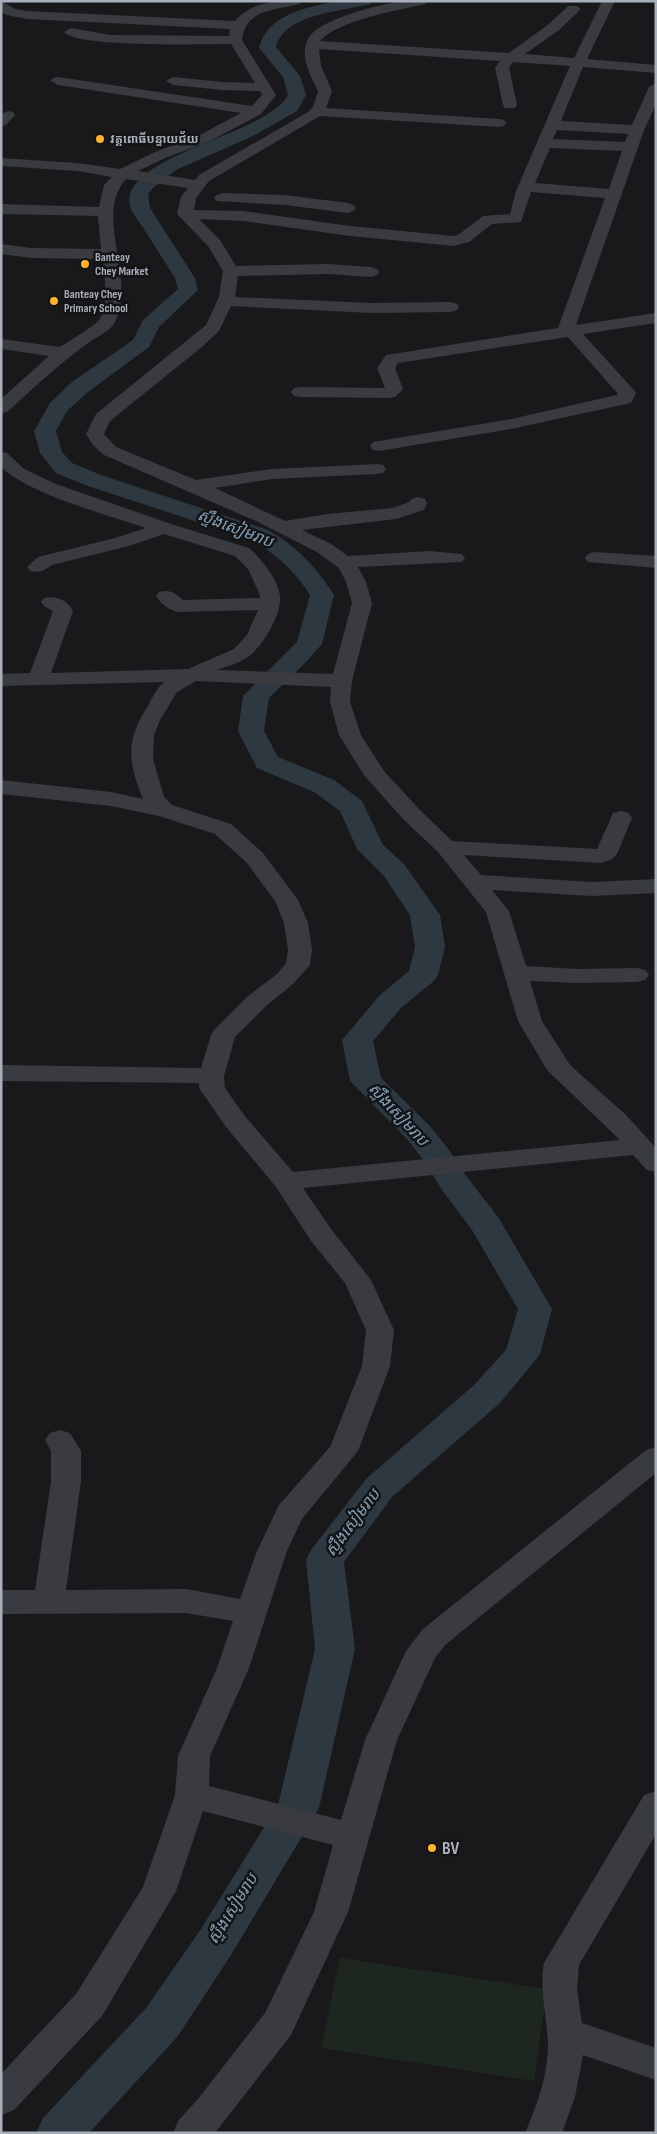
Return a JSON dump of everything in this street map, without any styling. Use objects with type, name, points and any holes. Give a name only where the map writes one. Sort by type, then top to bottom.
[{"type":"street","points":[[1,408],[64,353],[106,323],[111,310],[114,289],[105,212],[112,185],[160,155],[207,140],[256,111],[269,95],[236,40],[235,33],[238,25],[258,10],[277,3],[295,1]]},
{"type":"street","points":[[191,198],[204,178],[245,148],[300,124],[316,112],[324,97],[324,91],[311,54],[316,36],[322,30],[330,26],[420,1]]},
{"type":"street","points":[[191,198],[244,216],[350,232],[454,241],[463,239],[488,219],[516,218],[544,143],[578,64],[609,1]]},
{"type":"street","points":[[1,5],[11,12],[27,15],[238,25]]},
{"type":"street","points":[[510,105],[502,68],[509,58],[554,27],[573,8]]},
{"type":"street","points":[[71,32],[111,38],[236,40]]},
{"type":"street","points":[[312,45],[656,69]]},
{"type":"street","points":[[173,80],[222,86],[265,87]]},
{"type":"street","points":[[58,81],[256,111]]},
{"type":"street","points":[[568,332],[614,194],[656,87]]},
{"type":"street","points":[[316,112],[499,123]]},
{"type":"street","points":[[552,125],[635,137]]},
{"type":"street","points":[[544,143],[635,137],[656,131]]},
{"type":"street","points":[[207,140],[245,148]]},
{"type":"street","points":[[1,157],[176,182],[191,198],[214,244],[231,271],[224,301],[213,326],[196,343],[102,418],[95,434],[99,441],[110,451],[194,486],[283,527],[315,543],[347,565],[362,603],[342,681],[340,702],[350,736],[375,774],[446,847],[498,912],[530,1021],[560,1070],[616,1120],[648,1155]]},
{"type":"street","points":[[1,162],[51,165]]},
{"type":"street","points":[[526,187],[614,194]]},
{"type":"street","points":[[191,198],[285,200],[348,208]]},
{"type":"street","points":[[1,210],[105,212]]},
{"type":"street","points":[[1,249],[31,252],[110,254]]},
{"type":"street","points":[[231,271],[329,269],[371,272]]},
{"type":"street","points":[[224,301],[372,308],[451,307]]},
{"type":"street","points":[[300,392],[389,393],[394,389],[386,368],[392,359],[656,318]]},
{"type":"street","points":[[380,446],[511,424],[625,398],[626,393],[568,332]]},
{"type":"street","points":[[2,345],[64,353]]},
{"type":"street","points":[[1,457],[18,473],[49,488],[164,528],[242,552],[252,560],[258,569],[270,595],[269,604],[256,637],[241,653],[206,666],[198,676],[169,688],[152,714],[143,736],[142,759],[149,787],[154,799],[164,810]]},
{"type":"street","points":[[194,486],[272,474],[378,469]]},
{"type":"street","points":[[283,527],[327,520],[396,513],[417,506],[418,503]]},
{"type":"street","points":[[37,566],[45,561],[122,542],[164,528]]},
{"type":"street","points":[[343,562],[430,557],[455,558]]},
{"type":"street","points":[[595,558],[656,562]]},
{"type":"street","points":[[166,596],[178,606],[269,604]]},
{"type":"street","points":[[38,679],[63,611],[62,608],[51,602]]},
{"type":"street","points":[[1,680],[198,676],[342,681]]},
{"type":"street","points":[[1,787],[111,799],[164,810],[223,829],[255,858],[286,900],[296,923],[300,950],[298,965],[285,979],[257,1001],[224,1034],[211,1076],[212,1088],[219,1100],[286,1181],[321,1235],[357,1280],[380,1330],[376,1366],[343,1451],[290,1513],[272,1550],[233,1668],[194,1756],[204,1799],[159,1891],[89,2005],[1,2099]]},
{"type":"street","points":[[446,847],[601,856],[606,854],[620,818]]},
{"type":"street","points":[[475,882],[592,889],[656,886]]},
{"type":"street","points":[[517,973],[577,976],[636,975]]},
{"type":"street","points":[[1,1073],[211,1076]]},
{"type":"street","points":[[286,1181],[471,1162],[648,1155]]},
{"type":"street","points":[[50,1602],[66,1481],[66,1451],[60,1440]]},
{"type":"street","points":[[191,2133],[212,2111],[278,2024],[331,1912],[381,1740],[422,1651],[434,1637],[656,1457]]},
{"type":"street","points":[[1,1602],[186,1601],[252,1613]]},
{"type":"street","points":[[204,1799],[354,1837]]},
{"type":"street","points":[[543,2133],[562,2082],[565,2033],[559,1985],[562,1963],[656,1804]]},
{"type":"street","points":[[565,2033],[656,2064]]},
{"type":"shaded area","points":[[340,1958],[547,1989],[534,2081],[321,2048]]},
{"type":"waterway","name":"ស្ទឹងសៀមរាប","points":[[59,2133],[162,2022],[216,1942],[298,1808],[335,1649],[325,1560],[379,1488],[487,1394],[522,1354],[535,1309],[486,1225],[454,1183],[438,1157],[418,1132],[366,1081],[357,1040],[391,1001],[423,975],[430,947],[425,915],[394,870],[371,849],[352,807],[324,786],[267,762],[251,731],[256,696],[309,644],[322,595],[296,560],[280,547],[260,535],[93,480],[64,468],[51,453],[45,431],[58,408],[80,387],[142,343],[150,324],[188,290],[185,278],[140,208],[139,194],[146,184],[169,166],[247,132],[291,107],[297,95],[291,76],[267,48],[271,37],[281,26],[291,20],[316,11],[365,1]]},
{"type":"place","name":"វត្តពោធិ៍បន្ទាយជ័យ","points":[[100,139]]},
{"type":"place","name":"Banteay Chey Market","points":[[85,264]]},
{"type":"place","name":"Banteay Chey Primary School","points":[[54,301]]},
{"type":"place","name":"BV","points":[[432,1848]]}]
